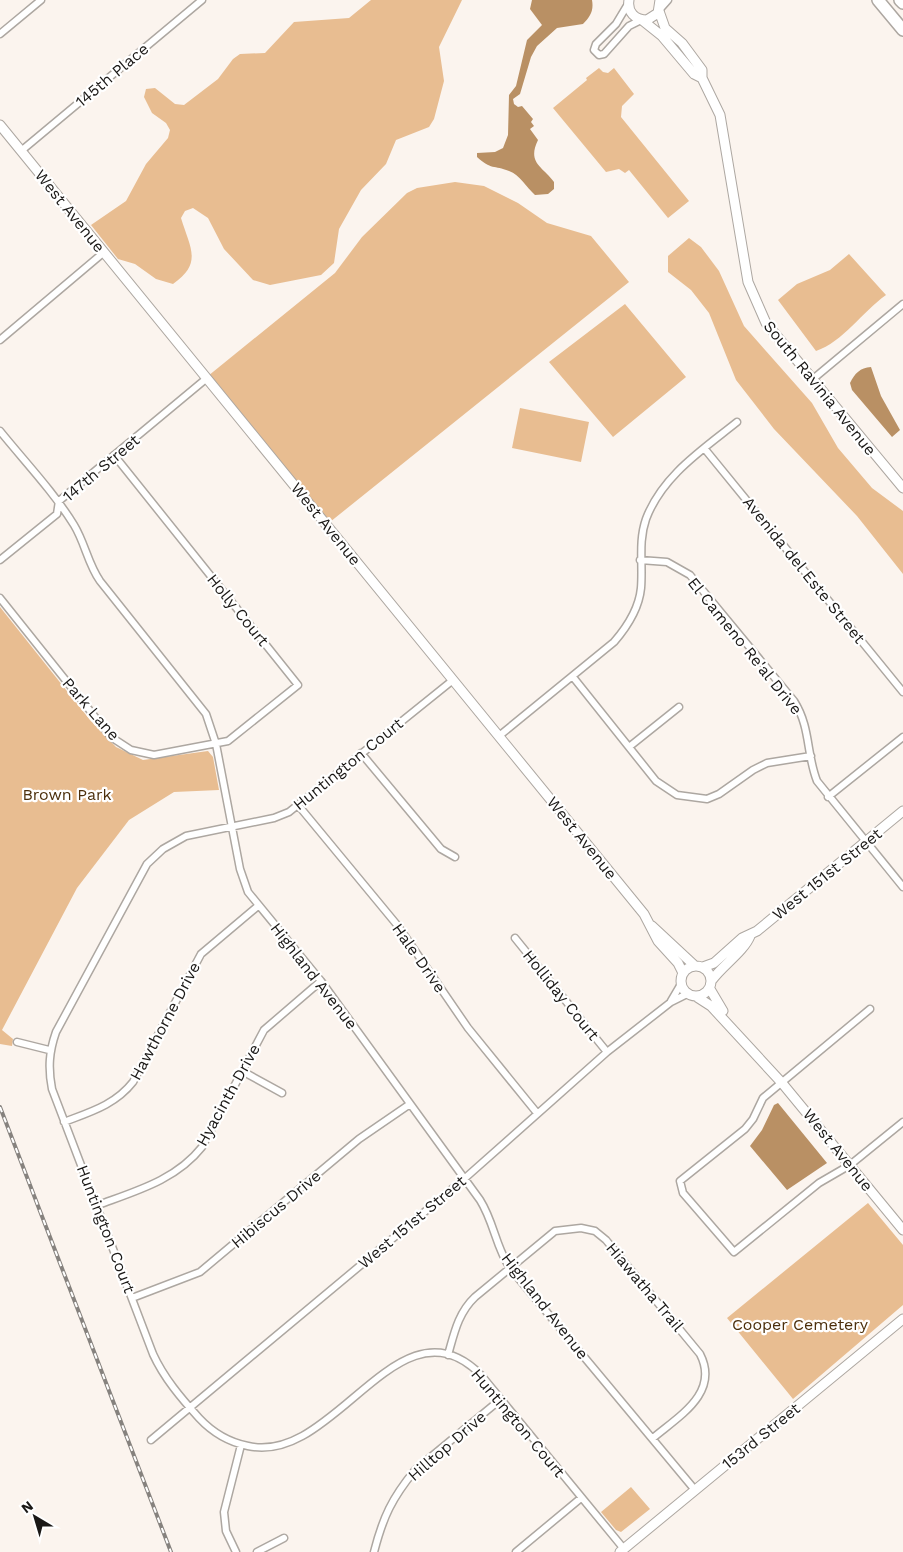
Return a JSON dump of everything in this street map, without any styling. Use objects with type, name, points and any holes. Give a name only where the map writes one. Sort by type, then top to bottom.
[{"type":"highway","points":[[878,0],[903,30]]},
{"type":"highway","points":[[900,0],[903,4]]},
{"type":"street","points":[[0,34],[41,0]]},
{"type":"street","name":"145th Place","points":[[22,151],[202,0]]},
{"type":"street","points":[[629,2],[616,24],[596,44],[594,50],[599,55],[604,54],[629,26],[641,20],[651,19],[668,0]]},
{"type":"street","name":"South Ravinia Avenue","points":[[629,2],[632,15],[662,36],[694,74],[702,78]]},
{"type":"street","name":"South Ravinia Avenue","points":[[660,7],[665,28],[682,43],[702,70],[702,78],[720,115],[724,132],[730,185],[747,276],[753,296],[766,323],[903,488]]},
{"type":"street","name":"West Avenue","points":[[0,125],[644,914],[658,940],[678,963],[683,973]]},
{"type":"street","points":[[0,340],[103,253]]},
{"type":"street","points":[[812,379],[903,304]]},
{"type":"street","name":"147th Street","points":[[0,560],[57,514],[59,502],[207,378]]},
{"type":"street","points":[[499,736],[614,642],[625,629],[634,613],[641,588],[641,540],[655,499],[684,464],[736,422]]},
{"type":"street","name":"Highland Avenue","points":[[0,431],[59,502],[79,534],[92,569],[206,714],[216,744],[243,882],[258,906],[321,981],[486,1209],[494,1228],[500,1252],[510,1268],[695,1490]]},
{"type":"street","name":"Avenida del Este Street","points":[[704,448],[903,692]]},
{"type":"street","name":"Holly Court","points":[[114,455],[298,685],[228,741],[216,744]]},
{"type":"street","name":"El Cameno Re'al Drive","points":[[640,560],[667,562],[690,576],[794,701],[803,715],[812,769],[816,781],[903,887]]},
{"type":"street","name":"Park Lane","points":[[0,598],[118,743],[131,750],[154,755],[216,744]]},
{"type":"street","points":[[573,676],[656,781],[668,790],[690,798],[707,799],[719,794],[753,770],[767,764],[811,756]]},
{"type":"street","name":"Huntington Court","points":[[452,680],[298,805],[282,815],[186,836],[163,849],[147,864],[56,1032],[50,1050],[48,1073],[64,1122],[98,1205],[158,1364],[190,1408],[212,1430],[241,1445],[271,1448],[291,1443],[310,1433],[386,1370],[403,1360],[430,1353],[448,1355],[460,1359],[475,1370],[582,1498],[622,1550]]},
{"type":"street","points":[[629,747],[679,707]]},
{"type":"street","points":[[828,797],[903,737]]},
{"type":"street","points":[[361,753],[441,849],[455,857]]},
{"type":"street","name":"Hale Drive","points":[[298,805],[398,926],[468,1028],[537,1113]]},
{"type":"street","name":"West 151st Street","points":[[699,966],[714,964],[742,938],[750,936],[903,811]]},
{"type":"street","name":"Hawthorne Drive","points":[[64,1122],[108,1104],[122,1096],[132,1082],[201,954],[258,906]]},
{"type":"street","name":"West Avenue","points":[[650,925],[699,966]]},
{"type":"street","name":"West 151st Street","points":[[711,984],[747,944],[750,936]]},
{"type":"street","name":"Holliday Court","points":[[516,938],[607,1052]]},
{"type":"street","points":[[699,966],[709,972],[711,984],[702,996],[697,997],[687,994],[681,984],[683,973],[699,966]]},
{"type":"street","name":"Hyacinth Drive","points":[[98,1205],[159,1181],[186,1165],[202,1147],[264,1030],[321,981]]},
{"type":"street","name":"West 151st Street","points":[[671,1002],[681,984]]},
{"type":"street","name":"West Avenue","points":[[711,984],[716,1003],[903,1230]]},
{"type":"street","name":"West 151st Street","points":[[151,1440],[464,1179],[607,1052],[671,1002],[687,994]]},
{"type":"street","name":"West Avenue","points":[[697,997],[711,1006],[743,1043],[752,1049]]},
{"type":"street","points":[[870,1009],[763,1098],[753,1119],[745,1129],[680,1181],[684,1193],[734,1252],[819,1183],[850,1165],[903,1122]]},
{"type":"street","points":[[17,1042],[50,1050]]},
{"type":"street","points":[[242,1071],[282,1093]]},
{"type":"street","name":"Hibiscus Drive","points":[[132,1298],[200,1272],[360,1139],[410,1104]]},
{"type":"street","name":"Hiawatha Trail","points":[[448,1355],[459,1318],[466,1306],[544,1239],[556,1231],[567,1228],[595,1231],[612,1247],[705,1362],[706,1378],[703,1392],[694,1403],[653,1438]]},
{"type":"street","name":"153rd Street","points":[[622,1550],[903,1319]]},
{"type":"street","name":"Hilltop Drive","points":[[374,1552],[387,1509],[415,1470],[501,1400]]},
{"type":"street","points":[[236,1552],[226,1531],[224,1512],[241,1445]]},
{"type":"street","points":[[516,1552],[582,1498]]},
{"type":"street","points":[[257,1552],[284,1538]]},
{"type":"green space","points":[[371,0],[462,0],[439,47],[444,81],[434,119],[429,127],[396,140],[386,164],[361,190],[339,229],[334,263],[321,275],[270,285],[253,280],[224,249],[208,218],[193,208],[185,211],[181,218],[192,254],[191,262],[188,269],[173,284],[156,279],[135,264],[118,259],[91,225],[126,201],[146,164],[168,138],[170,130],[166,123],[152,113],[144,97],[146,89],[155,88],[175,104],[184,105],[218,79],[233,59],[240,54],[265,53],[294,22],[349,18]]},
{"type":"green space","points":[[599,68],[603,72],[608,73],[614,68],[634,94],[622,106],[621,117],[689,201],[668,218],[629,170],[625,173],[619,169],[606,172],[553,108]]},
{"type":"green space","points":[[455,182],[484,186],[518,203],[547,223],[591,236],[629,282],[330,522],[208,376],[335,273],[362,237],[407,193],[417,188]]},
{"type":"green space","points":[[689,238],[701,247],[719,271],[744,326],[812,403],[838,448],[872,488],[903,511],[903,574],[857,516],[774,429],[736,380],[709,313],[691,290],[668,272],[668,256]]},
{"type":"green space","points":[[849,254],[886,295],[844,334],[826,347],[816,351],[778,300],[797,284],[830,270]]},
{"type":"green space","points":[[625,304],[686,377],[613,437],[549,362]]},
{"type":"green space","points":[[520,408],[589,422],[581,462],[512,448]]},
{"type":"green space","name":"Brown Park","points":[[0,607],[90,720],[116,747],[143,760],[208,751],[213,757],[219,790],[174,792],[129,820],[77,888],[2,1030],[13,1039],[12,1046],[0,1044]]},
{"type":"green space","name":"Cooper Cemetery","points":[[868,1203],[903,1245],[903,1305],[793,1399],[727,1318]]},
{"type":"green space","points":[[631,1487],[650,1509],[621,1532],[616,1530],[601,1512]]},
{"type":"shaded area","points":[[532,0],[592,0],[591,14],[583,24],[557,28],[537,46],[531,57],[520,94],[513,99],[514,104],[518,107],[522,106],[533,119],[531,122],[534,126],[530,129],[538,140],[534,154],[535,159],[537,164],[554,182],[554,189],[548,194],[535,195],[513,173],[489,166],[477,157],[477,153],[495,152],[503,148],[508,135],[509,95],[516,86],[527,40],[542,25],[530,9]]},
{"type":"shaded area","points":[[871,367],[881,396],[900,430],[892,437],[852,390],[850,383],[856,374],[861,370]]},
{"type":"shaded area","points":[[778,1103],[827,1163],[787,1190],[750,1146],[762,1130],[774,1105]]},
{"type":"railway","points":[[0,1107],[171,1552]]}]
